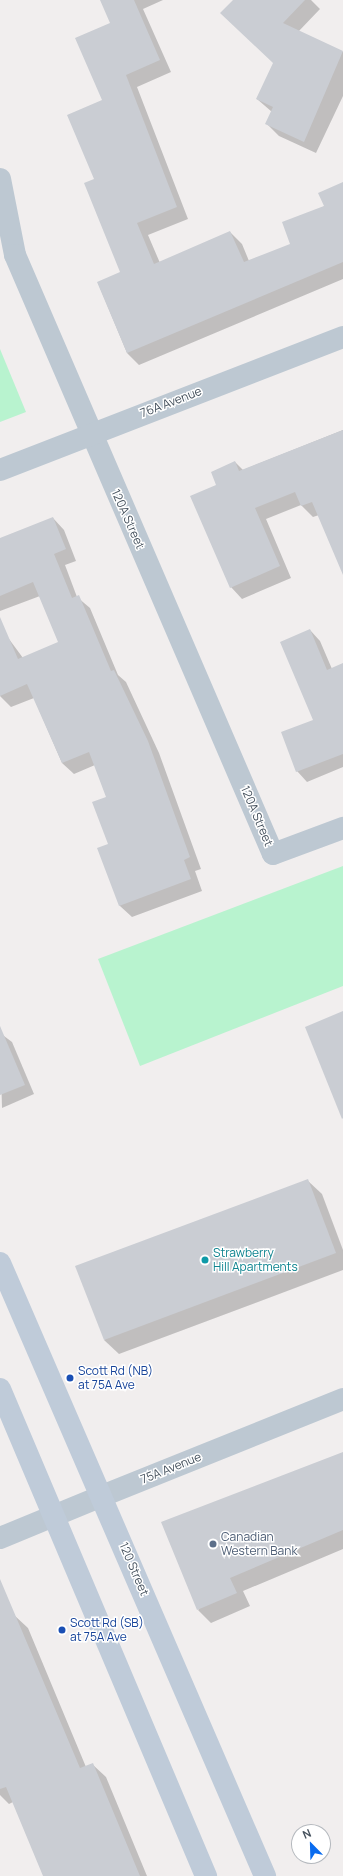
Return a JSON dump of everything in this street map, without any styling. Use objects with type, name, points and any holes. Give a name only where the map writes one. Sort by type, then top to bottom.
[{"type":"main road","name":"120 Street","points":[[0,1263],[265,1876]]},
{"type":"main road","points":[[0,1389],[206,1876]]},
{"type":"street","name":"120A Street","points":[[0,179],[15,255],[90,433],[273,854],[343,828]]},
{"type":"street","name":"76A Avenue","points":[[0,470],[90,433],[343,337]]},
{"type":"street","name":"75A Avenue","points":[[0,1538],[343,1399]]},
{"type":"green space","points":[[0,349],[26,412],[0,422]]},
{"type":"green space","points":[[343,866],[343,986],[140,1066],[98,959]]},
{"type":"building","points":[[100,0],[134,0],[160,60],[126,75],[177,207],[137,223],[154,264],[230,231],[244,262],[290,244],[282,222],[324,206],[318,193],[343,182],[343,262],[127,353],[97,282],[120,272],[84,183],[94,179],[67,115],[102,100],[75,38],[110,23]]},
{"type":"building","points":[[233,0],[305,0],[283,23],[343,51],[304,142],[265,124],[273,107],[256,99],[273,63],[220,13]]},
{"type":"building","points":[[343,430],[343,575],[312,502],[301,506],[295,492],[255,508],[280,566],[230,588],[190,496],[216,485],[211,472],[235,461],[239,471]]},
{"type":"building","points":[[53,517],[66,549],[54,554],[72,598],[79,595],[111,671],[114,670],[148,741],[190,857],[184,860],[191,879],[119,906],[97,848],[108,844],[92,802],[106,797],[89,752],[62,763],[27,684],[0,696],[0,617],[18,659],[58,642],[33,582],[0,596],[0,538]]},
{"type":"building","points":[[310,629],[327,670],[343,663],[343,754],[296,772],[281,732],[313,720],[280,642]]},
{"type":"building","points":[[343,1011],[343,1118],[342,1119],[305,1027]]},
{"type":"building","points":[[0,1026],[25,1085],[0,1095]]},
{"type":"building","name":"Strawberry Hill Apartments","points":[[308,1179],[336,1253],[104,1340],[75,1266]]},
{"type":"building","points":[[343,1452],[343,1530],[230,1578],[237,1593],[197,1610],[161,1522]]},
{"type":"building","points":[[0,1579],[80,1768],[93,1763],[140,1876],[43,1876],[6,1787],[0,1789]]},
{"type":"place","name":"Strawberry Hill Apartments","points":[[205,1260]]},
{"type":"place","name":"Scott Rd (NB) at 75A Ave","points":[[70,1378]]},
{"type":"place","name":"Canadian Western Bank","points":[[213,1544]]},
{"type":"place","name":"Scott Rd (SB) at 75A Ave","points":[[62,1630]]}]
